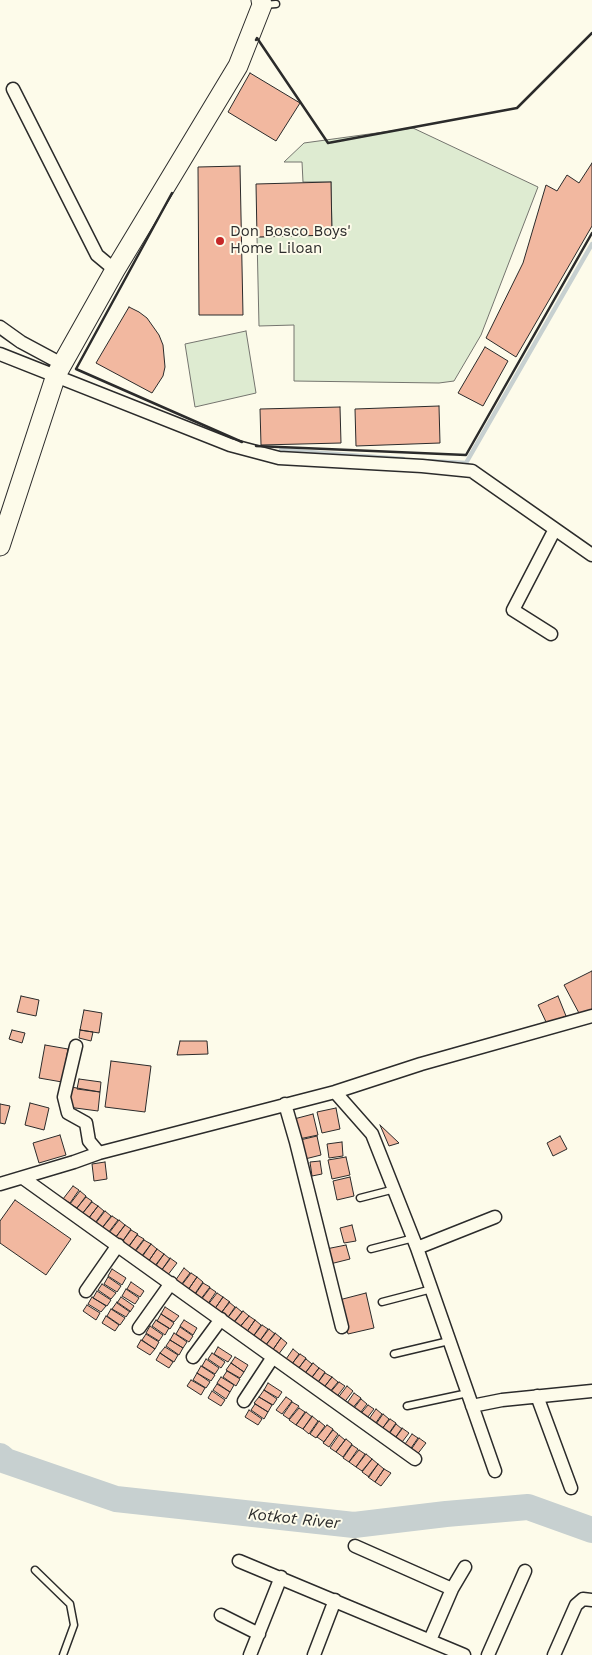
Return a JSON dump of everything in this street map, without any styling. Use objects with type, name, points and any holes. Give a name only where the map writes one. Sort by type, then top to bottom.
[{"type":"street","points":[[0,546],[59,369],[115,270],[238,66],[266,3]]},
{"type":"street","points":[[14,89],[97,256],[115,270]]},
{"type":"street","points":[[0,327],[59,369]]},
{"type":"street","points":[[0,354],[59,369],[230,445],[279,458],[422,466],[472,471],[592,555]]},
{"type":"street","points":[[551,634],[514,610],[555,529]]},
{"type":"street","points":[[0,1184],[99,1153],[335,1092],[421,1064],[592,1016]]},
{"type":"street","points":[[76,1046],[64,1097],[68,1113],[86,1124],[89,1141],[99,1153]]},
{"type":"street","points":[[335,1092],[372,1134],[416,1243],[495,1471]]},
{"type":"street","points":[[285,1104],[342,1327]]},
{"type":"street","points":[[23,1178],[118,1244],[415,1459]]},
{"type":"street","points":[[416,1243],[495,1217]]},
{"type":"street","points":[[86,1291],[118,1244]]},
{"type":"street","points":[[139,1328],[171,1283]]},
{"type":"street","points":[[193,1357],[221,1320]]},
{"type":"street","points":[[244,1401],[273,1357]]},
{"type":"street","points":[[472,1406],[502,1400],[592,1391]]},
{"type":"street","points":[[537,1396],[571,1488]]},
{"type":"street","points":[[355,1546],[452,1589]]},
{"type":"street","points":[[239,1561],[464,1655]]},
{"type":"street","points":[[430,1640],[452,1589],[465,1567]]},
{"type":"street","points":[[488,1655],[525,1571]]},
{"type":"street","points":[[250,1655],[281,1577]]},
{"type":"street","points":[[554,1655],[576,1605],[583,1599],[592,1600]]},
{"type":"street","points":[[315,1655],[335,1600]]},
{"type":"street","points":[[221,1615],[259,1634]]},
{"type":"lane","points":[[360,1198],[394,1189]]},
{"type":"lane","points":[[371,1249],[416,1243]]},
{"type":"lane","points":[[382,1302],[432,1289]]},
{"type":"lane","points":[[394,1354],[449,1340]]},
{"type":"lane","points":[[407,1406],[468,1393]]},
{"type":"lane","points":[[35,1570],[70,1604],[74,1625],[63,1655]]},
{"type":"green space","points":[[413,128],[538,187],[481,335],[454,381],[439,383],[294,381],[294,325],[259,326],[257,237],[332,235],[331,182],[303,182],[302,162],[284,162],[304,143]]},
{"type":"green space","points":[[246,331],[256,393],[195,407],[185,344]]},
{"type":"building","points":[[250,73],[300,103],[276,141],[228,112]]},
{"type":"building","points":[[592,163],[592,226],[516,357],[486,338],[523,263],[546,185],[557,191],[567,175],[579,183]]},
{"type":"building","name":"Don Bosco Boys' Home Liloan","points":[[240,166],[243,315],[199,315],[198,167]]},
{"type":"building","points":[[331,182],[332,235],[257,237],[256,184]]},
{"type":"building","points":[[129,307],[147,318],[159,335],[163,345],[165,367],[163,376],[152,393],[96,363]]},
{"type":"building","points":[[485,347],[508,361],[483,406],[458,393]]},
{"type":"building","points":[[439,406],[440,443],[356,446],[355,409]]},
{"type":"building","points":[[340,407],[341,443],[261,445],[260,409]]},
{"type":"building","points":[[592,971],[592,1009],[580,1015],[564,985]]},
{"type":"building","points":[[21,996],[39,1000],[36,1016],[17,1012]]},
{"type":"building","points":[[558,996],[566,1016],[547,1024],[538,1005]]},
{"type":"building","points":[[84,1010],[102,1013],[99,1033],[80,1030]]},
{"type":"building","points":[[12,1030],[25,1033],[22,1043],[9,1039]]},
{"type":"building","points":[[80,1030],[93,1032],[91,1041],[79,1038]]},
{"type":"building","points":[[180,1041],[207,1041],[208,1054],[177,1055]]},
{"type":"building","points":[[45,1045],[68,1049],[62,1082],[39,1078]]},
{"type":"building","points":[[111,1061],[151,1066],[145,1112],[105,1107]]},
{"type":"building","points":[[79,1079],[101,1082],[100,1092],[77,1089]]},
{"type":"building","points":[[71,1087],[100,1092],[98,1111],[68,1107]]},
{"type":"building","points":[[30,1103],[49,1108],[44,1130],[25,1125]]},
{"type":"building","points":[[0,1104],[10,1106],[5,1124],[0,1123]]},
{"type":"building","points":[[336,1108],[340,1129],[322,1133],[317,1112]]},
{"type":"building","points":[[313,1114],[318,1135],[299,1139],[294,1119]]},
{"type":"building","points":[[380,1125],[399,1143],[389,1146]]},
{"type":"building","points":[[60,1135],[66,1155],[39,1163],[33,1143]]},
{"type":"building","points":[[317,1136],[321,1155],[305,1159],[300,1140]]},
{"type":"building","points":[[560,1136],[567,1149],[553,1156],[547,1143]]},
{"type":"building","points":[[342,1142],[343,1156],[329,1158],[327,1144]]},
{"type":"building","points":[[346,1157],[350,1175],[332,1179],[328,1160]]},
{"type":"building","points":[[320,1161],[322,1174],[312,1176],[310,1162]]},
{"type":"building","points":[[105,1162],[107,1179],[94,1181],[92,1164]]},
{"type":"building","points":[[350,1177],[354,1196],[337,1200],[333,1181]]},
{"type":"building","points":[[73,1186],[79,1190],[70,1203],[63,1199]]},
{"type":"building","points":[[80,1191],[86,1196],[77,1208],[70,1204]]},
{"type":"building","points":[[86,1197],[92,1201],[82,1214],[76,1209]]},
{"type":"building","points":[[15,1200],[71,1239],[46,1275],[0,1243],[0,1221]]},
{"type":"building","points":[[92,1202],[98,1206],[88,1219],[82,1214]]},
{"type":"building","points":[[98,1206],[104,1211],[95,1223],[88,1219]]},
{"type":"building","points":[[105,1211],[111,1216],[102,1228],[95,1224]]},
{"type":"building","points":[[112,1216],[118,1220],[108,1233],[102,1228]]},
{"type":"building","points":[[119,1220],[125,1225],[115,1238],[109,1233]]},
{"type":"building","points":[[125,1225],[131,1229],[122,1242],[116,1237]]},
{"type":"building","points":[[352,1225],[356,1241],[344,1243],[340,1228]]},
{"type":"building","points":[[131,1230],[138,1234],[128,1247],[122,1242]]},
{"type":"building","points":[[137,1235],[144,1239],[134,1252],[128,1248]]},
{"type":"building","points":[[144,1240],[151,1244],[141,1257],[135,1252]]},
{"type":"building","points":[[151,1244],[157,1249],[148,1262],[142,1257]]},
{"type":"building","points":[[346,1245],[350,1259],[330,1264],[326,1249]]},
{"type":"building","points":[[157,1249],[164,1254],[154,1267],[148,1262]]},
{"type":"building","points":[[164,1254],[170,1259],[161,1271],[155,1267]]},
{"type":"building","points":[[170,1258],[177,1263],[167,1276],[161,1271]]},
{"type":"building","points":[[184,1268],[190,1273],[181,1285],[175,1281]]},
{"type":"building","points":[[112,1269],[126,1278],[122,1285],[108,1276]]},
{"type":"building","points":[[191,1273],[197,1277],[188,1290],[181,1286]]},
{"type":"building","points":[[108,1277],[121,1286],[117,1292],[104,1284]]},
{"type":"building","points":[[197,1277],[203,1282],[194,1295],[188,1290]]},
{"type":"building","points":[[131,1282],[144,1291],[140,1297],[127,1289]]},
{"type":"building","points":[[203,1283],[210,1287],[200,1300],[194,1296]]},
{"type":"building","points":[[102,1284],[116,1293],[111,1299],[98,1290]]},
{"type":"building","points":[[210,1288],[216,1292],[207,1305],[201,1300]]},
{"type":"building","points":[[126,1289],[139,1298],[135,1304],[122,1296]]},
{"type":"building","points":[[97,1291],[111,1300],[107,1306],[93,1298]]},
{"type":"building","points":[[217,1293],[223,1297],[214,1310],[207,1306]]},
{"type":"building","points":[[366,1293],[374,1328],[348,1334],[339,1300]]},
{"type":"building","points":[[92,1297],[106,1306],[101,1312],[88,1304]]},
{"type":"building","points":[[121,1297],[134,1306],[130,1312],[117,1303]]},
{"type":"building","points":[[223,1297],[230,1302],[220,1314],[214,1310]]},
{"type":"building","points":[[117,1302],[130,1311],[126,1317],[112,1309]]},
{"type":"building","points":[[229,1302],[235,1307],[226,1320],[220,1315]]},
{"type":"building","points":[[87,1305],[100,1313],[96,1320],[83,1311]]},
{"type":"building","points":[[165,1307],[179,1316],[174,1322],[161,1314]]},
{"type":"building","points":[[236,1307],[242,1312],[232,1324],[226,1320]]},
{"type":"building","points":[[111,1309],[125,1318],[120,1325],[107,1316]]},
{"type":"building","points":[[243,1311],[249,1316],[239,1328],[233,1324]]},
{"type":"building","points":[[161,1314],[174,1323],[170,1329],[157,1321]]},
{"type":"building","points":[[106,1316],[119,1325],[115,1331],[102,1323]]},
{"type":"building","points":[[249,1316],[255,1320],[246,1333],[239,1328]]},
{"type":"building","points":[[156,1320],[169,1328],[165,1335],[152,1326]]},
{"type":"building","points":[[184,1320],[197,1328],[193,1335],[180,1326]]},
{"type":"building","points":[[255,1320],[261,1325],[252,1338],[246,1333]]},
{"type":"building","points":[[262,1325],[268,1329],[259,1342],[252,1338]]},
{"type":"building","points":[[150,1326],[163,1335],[159,1341],[146,1333]]},
{"type":"building","points":[[180,1327],[193,1336],[189,1342],[176,1334]]},
{"type":"building","points":[[269,1329],[275,1334],[265,1346],[259,1342]]},
{"type":"building","points":[[174,1333],[187,1342],[183,1348],[170,1340]]},
{"type":"building","points":[[275,1333],[281,1338],[272,1351],[265,1346]]},
{"type":"building","points":[[146,1334],[159,1342],[155,1349],[142,1340]]},
{"type":"building","points":[[281,1338],[287,1343],[278,1355],[272,1351]]},
{"type":"building","points":[[141,1340],[155,1349],[150,1355],[137,1347]]},
{"type":"building","points":[[170,1340],[183,1348],[179,1355],[166,1346]]},
{"type":"building","points":[[165,1347],[178,1355],[174,1362],[160,1353]]},
{"type":"building","points":[[218,1347],[232,1356],[228,1362],[214,1354]]},
{"type":"building","points":[[293,1349],[299,1354],[290,1367],[284,1362]]},
{"type":"building","points":[[160,1353],[173,1362],[169,1368],[156,1360]]},
{"type":"building","points":[[212,1353],[225,1362],[221,1368],[208,1359]]},
{"type":"building","points":[[300,1354],[306,1358],[297,1371],[290,1366]]},
{"type":"building","points":[[235,1357],[248,1365],[244,1372],[231,1363]]},
{"type":"building","points":[[206,1359],[219,1368],[215,1374],[202,1366]]},
{"type":"building","points":[[306,1359],[312,1364],[303,1376],[296,1371]]},
{"type":"building","points":[[231,1363],[244,1372],[240,1378],[226,1370]]},
{"type":"building","points":[[313,1363],[319,1368],[309,1381],[303,1376]]},
{"type":"building","points":[[201,1366],[215,1375],[211,1381],[197,1373]]},
{"type":"building","points":[[319,1368],[325,1372],[316,1385],[310,1380]]},
{"type":"building","points":[[227,1371],[240,1379],[236,1386],[223,1377]]},
{"type":"building","points":[[197,1373],[210,1382],[206,1388],[193,1380]]},
{"type":"building","points":[[325,1373],[332,1377],[322,1390],[316,1385]]},
{"type":"building","points":[[221,1377],[234,1385],[230,1392],[217,1383]]},
{"type":"building","points":[[332,1377],[338,1382],[328,1394],[322,1390]]},
{"type":"building","points":[[191,1380],[205,1388],[201,1395],[187,1386]]},
{"type":"building","points":[[339,1382],[345,1386],[335,1399],[329,1394]]},
{"type":"building","points":[[268,1383],[282,1392],[278,1398],[264,1390]]},
{"type":"building","points":[[217,1384],[230,1392],[226,1399],[213,1390]]},
{"type":"building","points":[[347,1386],[353,1391],[343,1404],[337,1399]]},
{"type":"building","points":[[264,1390],[277,1399],[273,1405],[259,1397]]},
{"type":"building","points":[[212,1391],[225,1400],[221,1406],[208,1398]]},
{"type":"building","points":[[354,1393],[361,1398],[351,1410],[345,1406]]},
{"type":"building","points":[[259,1397],[272,1405],[268,1412],[254,1403]]},
{"type":"building","points":[[286,1397],[292,1401],[282,1414],[276,1410]]},
{"type":"building","points":[[361,1399],[367,1404],[357,1417],[351,1412]]},
{"type":"building","points":[[292,1402],[299,1406],[289,1419],[283,1415]]},
{"type":"building","points":[[255,1404],[268,1412],[264,1419],[251,1410]]},
{"type":"building","points":[[368,1405],[374,1409],[364,1422],[358,1417]]},
{"type":"building","points":[[299,1408],[305,1412],[296,1425],[289,1420]]},
{"type":"building","points":[[376,1409],[382,1414],[373,1427],[367,1422]]},
{"type":"building","points":[[249,1410],[262,1419],[258,1425],[245,1417]]},
{"type":"building","points":[[306,1412],[312,1417],[303,1429],[296,1425]]},
{"type":"building","points":[[383,1414],[389,1419],[380,1432],[374,1427]]},
{"type":"building","points":[[312,1416],[318,1421],[309,1434],[303,1429]]},
{"type":"building","points":[[390,1419],[396,1423],[387,1436],[380,1431]]},
{"type":"building","points":[[319,1421],[325,1426],[316,1438],[310,1434]]},
{"type":"building","points":[[396,1424],[402,1429],[393,1441],[387,1437]]},
{"type":"building","points":[[327,1425],[333,1429],[324,1442],[317,1437]]},
{"type":"building","points":[[402,1428],[409,1433],[399,1446],[393,1441]]},
{"type":"building","points":[[333,1430],[338,1434],[329,1447],[323,1443]]},
{"type":"building","points":[[412,1434],[418,1438],[409,1451],[403,1447]]},
{"type":"building","points":[[339,1435],[345,1440],[336,1452],[330,1448]]},
{"type":"building","points":[[419,1438],[426,1443],[416,1456],[410,1451]]},
{"type":"building","points":[[346,1439],[352,1444],[343,1457],[336,1452]]},
{"type":"building","points":[[352,1445],[358,1449],[349,1462],[343,1458]]},
{"type":"building","points":[[359,1450],[365,1454],[356,1467],[349,1462]]},
{"type":"building","points":[[366,1454],[372,1459],[362,1471],[356,1467]]},
{"type":"building","points":[[372,1459],[378,1464],[369,1477],[362,1472]]},
{"type":"building","points":[[378,1464],[384,1469],[375,1482],[368,1477]]},
{"type":"building","points":[[384,1469],[391,1473],[381,1486],[375,1482]]},
{"type":"waterway","points":[[428,461],[466,463],[592,244]]},
{"type":"waterway","points":[[281,450],[403,459]]},
{"type":"waterway","name":"Kotkot River","points":[[0,1456],[6,1461],[116,1499],[354,1525],[528,1507],[592,1530]]},
{"type":"wall","points":[[256,40],[257,38],[328,143],[517,108],[592,33]]},
{"type":"wall","points":[[172,193],[76,369],[242,442]]},
{"type":"wall","points":[[256,446],[466,455],[592,233]]},
{"type":"place","name":"Don Bosco Boys' Home Liloan","points":[[220,241]]}]
